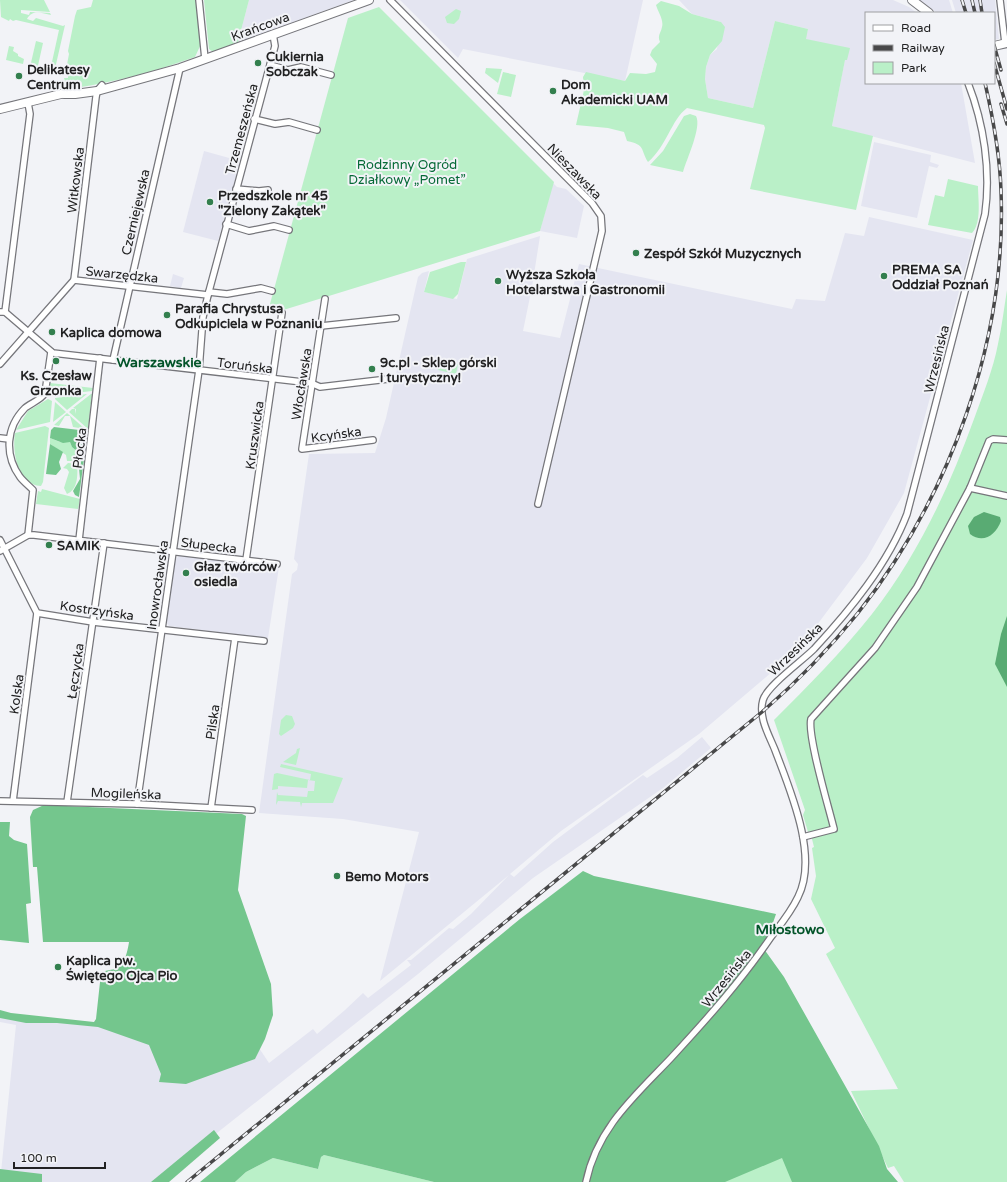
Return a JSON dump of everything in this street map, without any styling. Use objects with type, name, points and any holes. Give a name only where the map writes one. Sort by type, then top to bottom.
[{"type":"street","points":[[199,0],[205,59]]},
{"type":"street","name":"Krańcowa","points":[[0,109],[64,94],[76,94],[180,68],[369,0]]},
{"type":"street","name":"Nieszawska","points":[[390,0],[586,198],[601,216],[602,231],[538,504]]},
{"type":"street","points":[[912,0],[929,12]]},
{"type":"street","points":[[995,46],[1006,43],[1000,0]]},
{"type":"street","name":"Trzemeszeńska","points":[[199,370],[203,317],[208,293],[254,119],[270,65],[274,46],[274,34]]},
{"type":"street","points":[[270,65],[288,70],[301,67],[331,75]]},
{"type":"street","name":"Czerniejewska","points":[[113,360],[180,68]]},
{"type":"street","name":"Wrzesińska","points":[[586,1182],[594,1153],[615,1118],[733,988],[795,904],[802,890],[804,878],[803,837],[782,768],[763,719],[764,698],[771,688],[813,650],[860,594],[902,528],[986,207],[987,184],[984,140],[975,100],[968,84]]},
{"type":"street","name":"Witkowska","points":[[74,280],[99,88]]},
{"type":"street","points":[[2,550],[28,535],[33,490],[20,478],[15,468],[10,456],[9,439],[18,416],[30,404],[45,393],[51,352],[28,331],[2,312],[30,114],[28,103]]},
{"type":"street","points":[[254,119],[275,124],[289,122],[317,130]]},
{"type":"street","points":[[236,189],[259,191],[268,190]]},
{"type":"street","points":[[226,224],[249,231],[274,226],[289,230]]},
{"type":"street","name":"Swarzędzka","points":[[0,364],[74,280],[227,294],[261,288],[272,290]]},
{"type":"street","name":"Włocławska","points":[[302,449],[325,299]]},
{"type":"street","name":"Kruszwicka","points":[[246,560],[282,313]]},
{"type":"street","points":[[321,326],[396,318]]},
{"type":"street","name":"Toruńska","points":[[51,352],[273,379],[311,384],[320,387],[388,379]]},
{"type":"street","name":"Płocka","points":[[79,540],[100,358]]},
{"type":"street","name":"Inowrocławska","points":[[137,804],[199,370]]},
{"type":"street","points":[[0,438],[9,439]]},
{"type":"street","points":[[803,837],[834,829],[814,746],[810,727],[811,720],[887,632],[917,587],[970,488],[989,441],[993,439],[1007,440]]},
{"type":"street","name":"Kcyńska","points":[[302,449],[373,440]]},
{"type":"street","points":[[970,488],[1007,496]]},
{"type":"street","name":"Słupecka","points":[[28,535],[277,564]]},
{"type":"street","points":[[0,540],[2,550],[38,613]]},
{"type":"street","name":"Łęczycka","points":[[67,802],[104,543]]},
{"type":"street","name":"Kostrzyńska","points":[[38,613],[93,622],[264,641]]},
{"type":"street","name":"Kolska","points":[[13,801],[38,613]]},
{"type":"street","name":"Pilska","points":[[211,808],[235,638]]},
{"type":"street","name":"Mogileńska","points":[[0,801],[137,804],[252,810]]},
{"type":"shaded area","points":[[249,0],[354,0],[238,42]]},
{"type":"shaded area","points":[[400,0],[643,0],[625,81],[463,49],[458,58]]},
{"type":"shaded area","points":[[679,0],[893,0],[909,7],[916,12],[865,12],[865,84],[961,84],[975,163],[832,126],[845,59],[847,59],[805,39],[808,29],[775,21],[753,108],[708,98],[705,79],[706,67],[710,55],[717,49],[721,22],[692,14]]},
{"type":"shaded area","points":[[920,0],[949,0],[953,12],[936,12]]},
{"type":"shaded area","points":[[952,0],[995,0],[999,39],[995,40],[995,12],[956,12]]},
{"type":"shaded area","points":[[874,142],[931,155],[930,162],[939,165],[937,168],[929,166],[917,218],[861,206]]},
{"type":"shaded area","name":"Przedszkole nr 45 \"Zielony Zakątek\"","points":[[204,151],[240,161],[218,241],[183,232]]},
{"type":"shaded area","points":[[553,183],[557,187],[566,189],[584,206],[577,238],[540,231]]},
{"type":"shaded area","points":[[869,217],[973,240],[904,493],[867,558],[799,649],[699,734],[561,831],[510,874],[514,877],[553,842],[643,775],[647,778],[677,758],[702,737],[711,748],[663,788],[533,878],[418,974],[155,1182],[0,1182],[16,1025],[0,1022],[0,1017],[253,1039],[269,1063],[313,1029],[317,1034],[363,993],[368,998],[411,965],[407,960],[411,960],[449,928],[453,929],[471,914],[509,875],[380,981],[419,832],[343,819],[259,813],[292,574],[297,570],[298,564],[294,559],[309,454],[375,453],[386,418],[418,277],[422,273],[429,271],[424,292],[457,299],[467,259],[540,236],[523,331],[560,338],[579,264],[792,309],[796,299],[825,301],[845,233],[864,236]]},
{"type":"shaded area","points":[[173,274],[184,278],[181,288],[170,286]]},
{"type":"shaded area","points":[[54,427],[88,431],[79,453],[72,447],[70,442],[63,443],[50,438],[51,430]]},
{"type":"shaded area","points":[[50,444],[63,452],[59,462],[61,469],[56,475],[46,474]]},
{"type":"shaded area","points":[[84,459],[79,497],[75,495],[73,491],[80,479],[79,468],[81,460]]},
{"type":"shaded area","points":[[984,512],[1000,517],[1001,521],[999,526],[992,534],[984,538],[975,537],[970,534],[968,526],[974,517]]},
{"type":"shaded area","points":[[179,556],[279,567],[268,638],[169,626],[166,622],[175,560]]},
{"type":"shaded area","points":[[1007,616],[1007,687],[995,664],[1001,634]]},
{"type":"shaded area","points":[[44,805],[242,814],[246,816],[238,890],[271,984],[273,1015],[265,1039],[255,1059],[186,1084],[159,1082],[161,1074],[149,1045],[98,1027],[57,1023],[26,1023],[0,1018],[0,1010],[11,1013],[94,1022],[96,1019],[101,973],[120,966],[128,949],[129,942],[43,942],[37,867],[33,867],[30,817],[33,810]]},
{"type":"shaded area","points":[[0,822],[10,822],[9,836],[14,840],[27,844],[31,903],[26,904],[29,943],[0,940]]},
{"type":"shaded area","points":[[583,871],[594,876],[776,914],[764,949],[784,977],[879,1146],[887,1169],[898,1182],[792,1182],[782,1158],[725,1182],[434,1182],[324,1155],[321,1157],[318,1169],[273,1158],[246,1172],[235,1182],[200,1182],[520,919]]},
{"type":"shaded area","points":[[214,1130],[220,1138],[169,1182],[151,1182]]},
{"type":"shaded area","points":[[0,1169],[42,1174],[42,1182],[0,1182]]},
{"type":"green space","points":[[0,0],[44,0],[50,12],[21,10],[21,13],[29,15],[30,12],[50,13],[51,15],[34,13],[27,19],[33,21],[36,18],[63,26],[65,25],[52,76],[32,72],[33,68],[30,67],[36,41],[43,43],[37,70],[50,71],[59,30],[16,20],[13,21],[10,19],[9,21],[1,17]]},
{"type":"green space","points":[[93,0],[196,0],[201,44],[195,57],[166,67],[106,83],[75,88],[74,86],[66,84],[64,78],[68,78],[68,74],[64,72],[66,70],[75,16],[77,10],[91,7]]},
{"type":"green space","points":[[204,0],[249,0],[238,42],[213,52],[209,49]]},
{"type":"green space","points":[[661,1],[679,6],[692,14],[721,22],[725,27],[722,41],[710,55],[706,67],[705,79],[708,98],[753,108],[775,21],[808,29],[806,39],[850,48],[847,60],[845,60],[832,126],[873,136],[856,210],[750,189],[765,128],[764,125],[687,108],[677,119],[660,148],[648,162],[642,148],[637,144],[627,141],[624,132],[608,128],[576,125],[584,90],[583,77],[586,72],[625,81],[630,73],[646,74],[655,72],[657,64],[650,55],[652,50],[660,42],[659,36],[662,22],[656,5]]},
{"type":"green space","name":"Rodzinny Ogród Działkowy „Pomet”","points":[[379,7],[554,182],[540,231],[267,315],[348,18]]},
{"type":"green space","points":[[456,9],[461,11],[459,19],[454,24],[447,23],[445,17]]},
{"type":"green space","points":[[9,46],[14,47],[13,51],[24,59],[23,64],[6,60]]},
{"type":"green space","points":[[486,68],[502,69],[498,83],[485,73]]},
{"type":"green space","points":[[503,72],[516,75],[511,97],[497,94]]},
{"type":"green space","points":[[690,114],[696,116],[697,127],[696,135],[683,172],[650,165],[663,151],[684,116]]},
{"type":"green space","points":[[948,179],[978,186],[978,217],[975,229],[972,233],[928,225],[935,195],[944,197]]},
{"type":"green space","points":[[461,262],[466,262],[458,294],[453,299],[424,292],[430,272]]},
{"type":"green space","points":[[1007,290],[1007,1182],[904,1182],[894,1166],[888,1168],[851,1091],[898,1089],[826,954],[835,948],[811,899],[816,876],[812,848],[814,847],[810,831],[808,832],[803,815],[805,810],[774,720],[861,628],[889,592],[918,545],[954,470],[988,382],[998,344]]},
{"type":"green space","points":[[441,359],[458,364],[456,374],[438,370]]},
{"type":"green space","points":[[50,383],[93,388],[92,391],[49,396]]},
{"type":"green space","points":[[87,394],[67,410],[55,399],[55,398]]},
{"type":"green space","points":[[91,394],[88,429],[69,412],[72,409],[75,409],[75,414],[76,409],[73,408]]},
{"type":"green space","points":[[48,399],[52,401],[50,422],[16,430],[28,411]]},
{"type":"green space","points":[[55,402],[66,412],[53,422]]},
{"type":"green space","points":[[67,413],[85,429],[73,427],[70,416],[65,416],[59,426],[54,425]]},
{"type":"green space","points":[[45,426],[49,428],[43,482],[41,486],[26,480],[21,474],[14,449],[14,440],[15,433]]},
{"type":"green space","points":[[50,438],[60,442],[70,442],[72,447],[79,453],[76,461],[67,461],[66,455],[50,444]]},
{"type":"green space","points":[[68,463],[77,464],[77,472],[75,485],[71,492],[67,494],[64,488],[69,472],[67,469],[63,468]]},
{"type":"green space","points":[[42,489],[80,499],[78,509],[36,504],[38,491],[41,492]]},
{"type":"green space","points":[[286,715],[292,716],[295,724],[293,728],[281,736],[279,734],[281,720]]},
{"type":"green space","points":[[300,748],[296,765],[283,762],[296,753],[297,749]]},
{"type":"green space","points":[[281,764],[343,778],[333,803],[302,803],[301,807],[300,802],[278,801],[276,805],[277,792],[278,795],[307,797],[308,791],[314,791],[315,781],[308,780],[307,788],[278,786],[278,789],[272,790],[274,774],[277,773],[310,780],[311,774],[280,767]]},
{"type":"green space","points":[[769,1148],[832,1182],[684,1182]]},
{"type":"green space","points":[[324,1155],[434,1182],[235,1182],[246,1172],[273,1158],[318,1169],[321,1157]]},
{"type":"railway","points":[[962,0],[966,12]]},
{"type":"railway","points":[[972,0],[975,12]]},
{"type":"railway","points":[[980,0],[982,12]]},
{"type":"railway","points":[[995,49],[1001,70]]},
{"type":"railway","points":[[995,67],[1007,109]]},
{"type":"railway","points":[[187,1182],[762,712],[812,665],[858,613],[891,567],[920,519],[945,468],[966,414],[983,360],[994,304],[1000,247],[1001,191],[996,136],[985,84]]},
{"type":"railway","points":[[1001,104],[1007,124]]},
{"type":"place","name":"Cukiernia Sobczak","points":[[258,63]]},
{"type":"place","name":"Delikatesy Centrum","points":[[19,76]]},
{"type":"place","name":"Dom Akademicki UAM","points":[[553,91]]},
{"type":"place","name":"Przedszkole nr 45 \"Zielony Zakątek\"","points":[[210,202]]},
{"type":"place","name":"Zespół Szkół Muzycznych","points":[[636,253]]},
{"type":"place","name":"PREMA SA Oddział Poznań","points":[[884,276]]},
{"type":"place","name":"Wyższa Szkoła Hotelarstwa i Gastronomii","points":[[498,281]]},
{"type":"place","name":"Parafia Chrystusa Odkupiciela w Poznaniu","points":[[167,315]]},
{"type":"place","name":"Kaplica domowa","points":[[52,332]]},
{"type":"place","name":"Ks. Czesław Grzonka","points":[[56,361]]},
{"type":"place","name":"9c.pl - Sklep górski i turystyczny!","points":[[372,369]]},
{"type":"place","name":"SAMIK","points":[[49,545]]},
{"type":"place","name":"Głaz twórców osiedla","points":[[186,573]]},
{"type":"place","name":"Bemo Motors","points":[[337,876]]},
{"type":"place","name":"Kaplica pw. Świętego Ojca Pio","points":[[58,967]]},
{"type":"district","name":"Warszawskie","points":[[159,362]]},
{"type":"district","name":"Miłostowo","points":[[790,929]]}]
